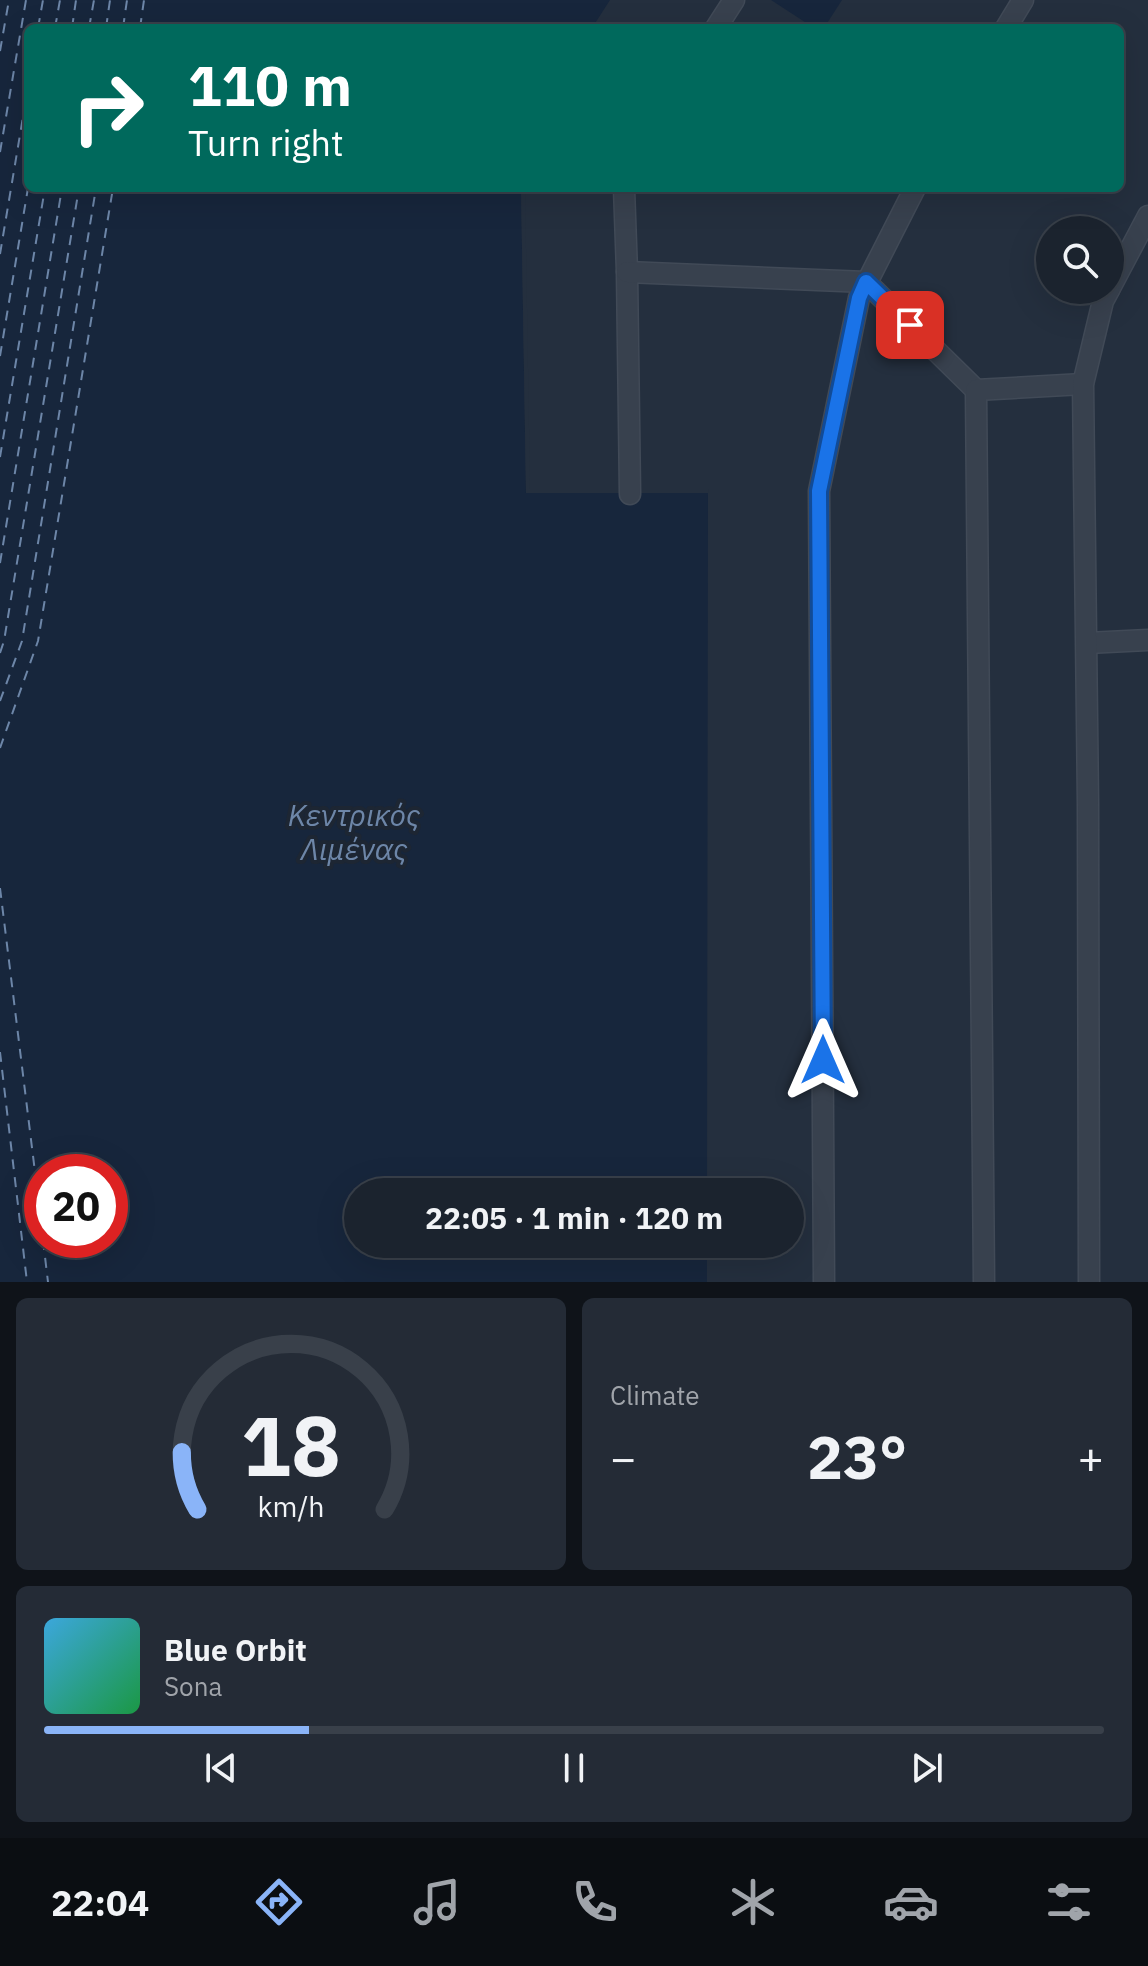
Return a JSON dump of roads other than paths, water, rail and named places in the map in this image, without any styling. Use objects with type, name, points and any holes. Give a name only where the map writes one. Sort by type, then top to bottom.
[{"type":"lane","points":[[719,24],[734,0]]},
{"type":"lane","points":[[1008,24],[1023,0]]},
{"type":"lane","points":[[624,192],[630,494]]},
{"type":"lane","points":[[824,1282],[819,491],[859,298],[913,192]]},
{"type":"lane","points":[[1124,262],[1148,216]]},
{"type":"lane","points":[[627,272],[866,282],[976,390],[984,1282]]},
{"type":"lane","points":[[1089,1282],[1083,384],[1102,304]]},
{"type":"lane","points":[[976,390],[1083,384]]},
{"type":"lane","points":[[1087,643],[1148,640]]},
{"type":"water","name":"Κεντρικός Λιμένας","points":[[0,0],[610,0],[595,24],[24,24],[24,192],[521,192],[526,493],[708,493],[707,1178],[344,1178],[344,1258],[707,1258],[707,1282],[0,1282]]},
{"type":"water","points":[[771,0],[842,0],[827,24],[808,24]]}]
